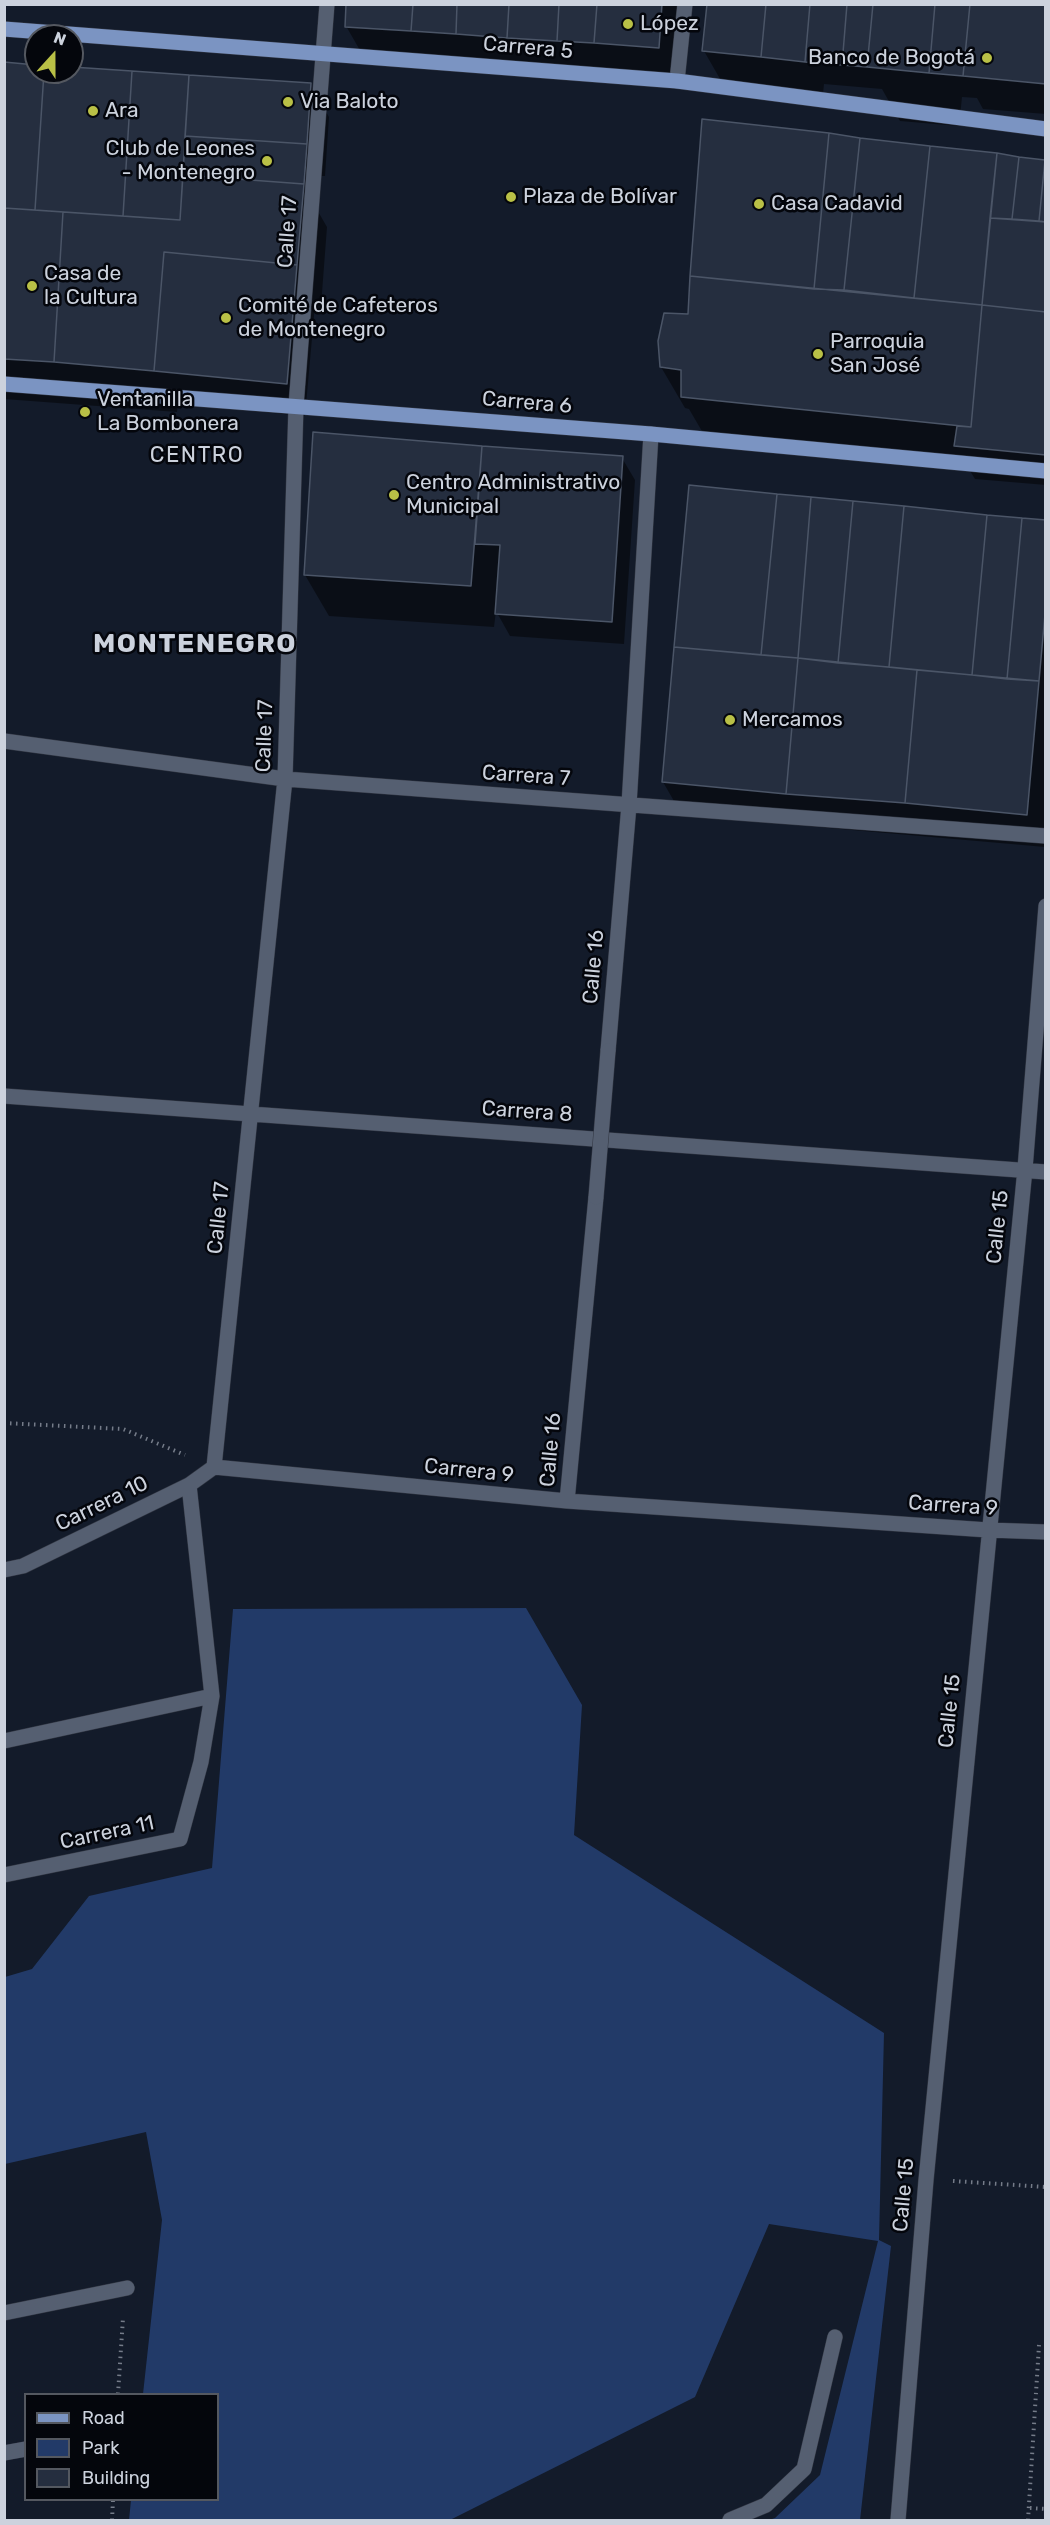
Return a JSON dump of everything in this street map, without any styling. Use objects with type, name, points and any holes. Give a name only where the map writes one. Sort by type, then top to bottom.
[{"type":"main road","name":"Carrera 5","points":[[4,29],[677,81],[1046,129]]},
{"type":"main road","name":"Carrera 6","points":[[4,384],[651,434],[1046,471]]},
{"type":"street","name":"Calle 17","points":[[214,1467],[285,779],[296,406],[327,4]]},
{"type":"street","points":[[677,81],[685,4]]},
{"type":"street","name":"Calle 16","points":[[567,1501],[596,1197],[629,805],[651,434]]},
{"type":"street","name":"Carrera 7","points":[[4,741],[285,779],[1046,836]]},
{"type":"street","name":"Calle 15","points":[[898,2520],[926,2180],[1025,1169],[1046,906]]},
{"type":"street","name":"Carrera 8","points":[[4,1096],[1046,1172]]},
{"type":"street","name":"Carrera 10","points":[[4,1570],[23,1566],[189,1485],[214,1467]]},
{"type":"street","name":"Carrera 9","points":[[214,1467],[567,1501],[1046,1532]]},
{"type":"street","name":"Carrera 11","points":[[4,1875],[180,1839],[201,1762],[212,1696],[189,1485]]},
{"type":"street","points":[[4,1742],[212,1696]]},
{"type":"street","points":[[4,2313],[127,2288]]},
{"type":"street","points":[[730,2520],[766,2505],[804,2469],[835,2337]]},
{"type":"street","points":[[4,2453],[24,2449]]},
{"type":"path","points":[[4,1423],[123,1429],[214,1467]]},
{"type":"path","points":[[926,2180],[1046,2187]]},
{"type":"path","points":[[118,2393],[120,2338],[127,2288]]},
{"type":"path","points":[[1028,2520],[1040,2345]]},
{"type":"path","points":[[112,2520],[113,2501]]},
{"type":"path","points":[[1030,2508],[1046,2510]]},
{"type":"green space","points":[[526,1608],[582,1705],[574,1835],[884,2033],[879,2240],[891,2246],[860,2520],[769,2520],[775,2518],[820,2475],[878,2241],[769,2224],[695,2397],[450,2520],[129,2520],[131,2501],[219,2501],[219,2393],[143,2393],[162,2220],[146,2132],[5,2164],[5,1977],[32,1969],[89,1896],[212,1868],[233,1609]]},
{"type":"building","points":[[346,4],[413,4],[411,31],[345,27]]},
{"type":"building","points":[[413,4],[457,4],[456,34],[411,31]]},
{"type":"building","points":[[457,4],[509,4],[507,38],[456,34]]},
{"type":"building","points":[[509,4],[559,4],[557,41],[507,38]]},
{"type":"building","points":[[559,4],[597,4],[594,43],[557,41]]},
{"type":"building","name":"López","points":[[597,4],[662,4],[659,48],[594,43]]},
{"type":"building","points":[[707,4],[766,4],[761,57],[702,51]]},
{"type":"building","points":[[766,4],[810,4],[805,62],[761,57]]},
{"type":"building","points":[[810,4],[847,4],[842,65],[805,62]]},
{"type":"building","points":[[847,4],[873,4],[867,67],[842,65]]},
{"type":"building","points":[[873,4],[935,4],[929,73],[867,67]]},
{"type":"building","points":[[935,4],[970,4],[963,76],[929,73]]},
{"type":"building","points":[[970,4],[1046,4],[1046,84],[963,76]]},
{"type":"building","points":[[4,62],[24,64],[24,84],[43,84],[35,210],[4,208]]},
{"type":"building","points":[[84,68],[132,71],[123,216],[35,210],[43,84],[84,84]]},
{"type":"building","points":[[132,71],[189,75],[180,220],[123,216]]},
{"type":"building","points":[[189,75],[311,83],[307,144],[185,136]]},
{"type":"building","name":"Casa Cadavid","points":[[702,119],[829,133],[814,289],[690,276]]},
{"type":"building","points":[[829,133],[860,138],[844,290],[814,289]]},
{"type":"building","points":[[185,136],[307,144],[304,184],[183,175]]},
{"type":"building","points":[[860,138],[930,146],[914,298],[844,290]]},
{"type":"building","points":[[930,146],[997,153],[982,305],[914,298]]},
{"type":"building","points":[[997,153],[1019,157],[1012,219],[990,218]]},
{"type":"building","points":[[1019,157],[1045,160],[1039,221],[1012,219]]},
{"type":"building","points":[[1046,160],[1046,222],[1039,221]]},
{"type":"building","points":[[183,175],[304,184],[297,265],[164,252],[154,371],[54,362],[63,212],[180,220]]},
{"type":"building","name":"Casa de la Cultura","points":[[4,208],[63,212],[54,362],[4,359]]},
{"type":"building","points":[[990,218],[1046,222],[1046,312],[982,305]]},
{"type":"building","name":"Comité de Cafeteros de Montenegro","points":[[164,252],[297,265],[287,384],[154,371]]},
{"type":"building","name":"Parroquia San José","points":[[690,276],[982,305],[971,427],[681,397],[681,370],[660,367],[658,341],[664,313],[688,314]]},
{"type":"building","points":[[982,305],[1046,312],[1046,455],[954,446],[957,426],[971,427]]},
{"type":"building","name":"Centro Administrativo Municipal","points":[[313,432],[482,446],[471,586],[304,575]]},
{"type":"building","points":[[482,446],[623,456],[612,622],[495,614],[500,545],[475,544]]},
{"type":"building","points":[[689,485],[777,494],[761,655],[674,647]]},
{"type":"building","points":[[777,494],[811,497],[798,658],[761,655]]},
{"type":"building","points":[[811,497],[853,501],[838,663],[798,658]]},
{"type":"building","points":[[853,501],[904,506],[889,667],[838,663]]},
{"type":"building","points":[[904,506],[987,515],[972,675],[889,667]]},
{"type":"building","points":[[987,515],[1022,518],[1007,679],[972,675]]},
{"type":"building","points":[[1022,518],[1046,520],[1046,603],[1039,681],[1007,679]]},
{"type":"building","name":"Mercamos","points":[[674,647],[798,658],[786,794],[662,782]]},
{"type":"building","points":[[798,658],[917,670],[905,803],[786,794]]},
{"type":"building","points":[[917,670],[1039,681],[1027,815],[905,803]]},
{"type":"place","name":"López","points":[[628,24]]},
{"type":"place","name":"Banco de Bogotá","points":[[987,58]]},
{"type":"place","name":"Via Baloto","points":[[288,102]]},
{"type":"place","name":"Ara","points":[[93,111]]},
{"type":"place","name":"Club de Leones - Montenegro","points":[[267,161]]},
{"type":"place","name":"Plaza de Bolívar","points":[[511,197]]},
{"type":"place","name":"Casa Cadavid","points":[[759,204]]},
{"type":"place","name":"Casa de la Cultura","points":[[32,286]]},
{"type":"place","name":"Comité de Cafeteros de Montenegro","points":[[226,318]]},
{"type":"place","name":"Parroquia San José","points":[[818,354]]},
{"type":"place","name":"Ventanilla La Bombonera","points":[[85,412]]},
{"type":"place","name":"Centro Administrativo Municipal","points":[[394,495]]},
{"type":"place","name":"Mercamos","points":[[730,720]]},
{"type":"district","name":"CENTRO","points":[[197,456]]},
{"type":"district","name":"MONTENEGRO","points":[[195,644]]}]
